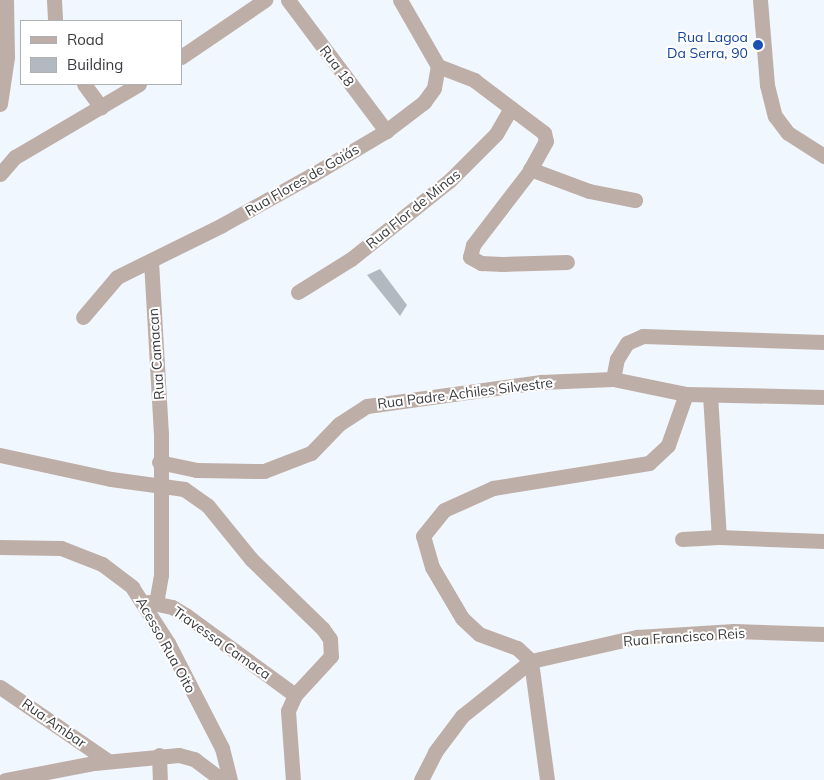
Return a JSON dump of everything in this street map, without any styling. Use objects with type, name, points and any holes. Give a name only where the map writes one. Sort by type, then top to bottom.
[{"type":"street","points":[[0,104],[7,57],[6,0]]},
{"type":"street","points":[[54,0],[55,20]]},
{"type":"street","points":[[182,56],[265,0]]},
{"type":"street","name":"Rua 18","points":[[288,0],[386,131]]},
{"type":"street","points":[[400,0],[438,66],[465,74],[544,133],[546,142],[530,169],[473,245],[470,257],[481,262],[502,264],[567,262]]},
{"type":"street","points":[[760,0],[767,85],[775,116],[788,133],[824,156]]},
{"type":"street","name":"Rua Flores de Goiás","points":[[83,317],[117,277],[222,225],[386,131],[424,102],[434,88],[438,66]]},
{"type":"street","points":[[85,85],[101,107]]},
{"type":"street","points":[[0,174],[15,157],[137,85]]},
{"type":"street","name":"Rua Flor de Minas","points":[[298,292],[351,259],[450,180],[496,134],[511,108]]},
{"type":"street","points":[[530,169],[589,191],[635,200]]},
{"type":"street","name":"Rua Camacan","points":[[151,261],[160,455],[161,575],[151,602]]},
{"type":"street","points":[[613,379],[617,358],[627,343],[643,336],[824,342]]},
{"type":"street","name":"Rua Padre Achiles Silvestre","points":[[160,455],[197,470],[264,471],[311,453],[339,424],[367,406],[541,382],[613,379],[686,394],[824,397]]},
{"type":"street","points":[[547,780],[531,661],[518,648],[479,634],[462,618],[432,568],[423,536],[444,510],[493,488],[649,463],[668,445],[686,394]]},
{"type":"street","points":[[710,395],[720,537]]},
{"type":"street","points":[[0,455],[111,479],[160,483],[184,488],[208,506],[251,558],[330,639],[331,656],[295,695],[287,721],[293,780]]},
{"type":"street","points":[[682,539],[720,537],[824,541]]},
{"type":"street","name":"Acesso Rua Oito","points":[[0,547],[49,545],[72,551],[118,575],[151,602],[222,748],[230,780]]},
{"type":"street","name":"Travessa Camaca","points":[[151,602],[187,616],[295,695]]},
{"type":"street","name":"Rua Francisco Reis","points":[[421,780],[435,752],[462,716],[531,661],[637,638],[734,632],[824,634]]},
{"type":"street","name":"Rua Ambar","points":[[0,686],[108,761]]},
{"type":"street","points":[[159,756],[160,780]]},
{"type":"street","points":[[5,780],[108,761],[159,756],[194,760],[222,780]]},
{"type":"building","points":[[380,269],[407,305],[400,316],[367,275]]},
{"type":"place","name":"Rua Lagoa Da Serra, 90","points":[[758,45]]}]
